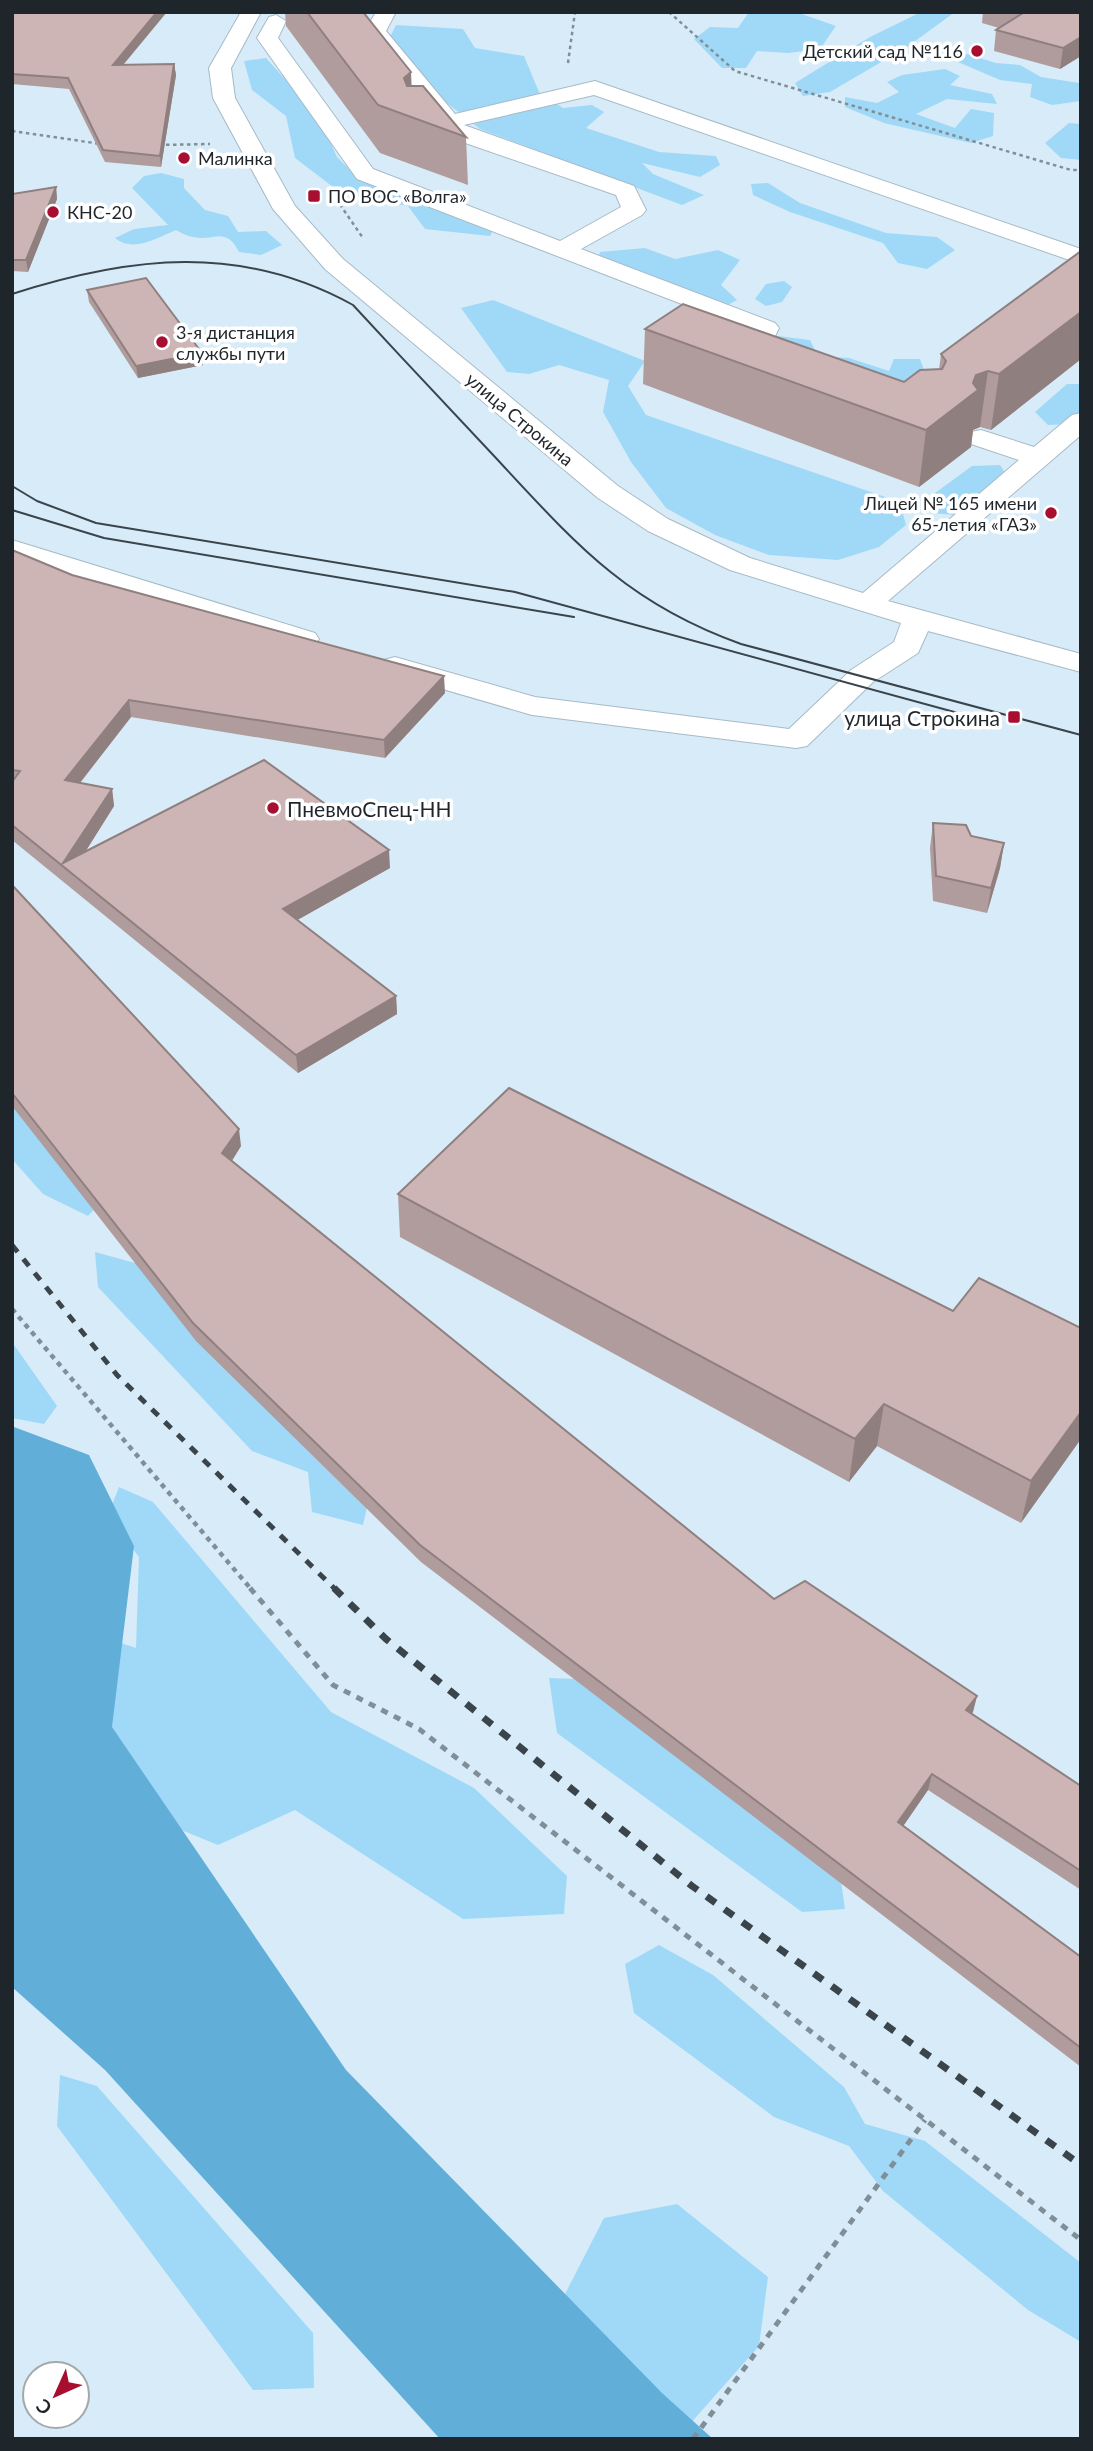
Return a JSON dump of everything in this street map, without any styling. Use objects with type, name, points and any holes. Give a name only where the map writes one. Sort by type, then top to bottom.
[{"type":"street","points":[[249,16],[303,22]]},
{"type":"street","name":"улица Строкина","points":[[249,16],[229,47],[220,68],[220,82],[224,98],[247,143],[285,209],[334,264],[608,492],[658,525],[740,564],[917,619],[1081,663]]},
{"type":"street","points":[[353,25],[382,18]]},
{"type":"street","points":[[382,18],[375,31],[459,133],[626,191],[634,211],[562,250]]},
{"type":"street","points":[[276,21],[267,38],[365,174],[766,328],[753,358],[804,376]]},
{"type":"street","points":[[419,127],[595,88],[1081,260],[1059,279]]},
{"type":"street","points":[[340,139],[367,135]]},
{"type":"street","points":[[867,604],[1081,421]]},
{"type":"street","points":[[981,438],[1038,458]]},
{"type":"street","points":[[12,548],[334,648]]},
{"type":"street","points":[[374,659],[532,706],[796,739],[862,676],[906,646],[917,619]]},
{"type":"path","points":[[669,12],[735,71],[1071,170],[1081,170]]},
{"type":"path","points":[[12,131],[104,145]]},
{"type":"path","points":[[156,145],[247,143]]},
{"type":"path","points":[[325,183],[370,249]]},
{"type":"path","points":[[12,1309],[332,1685],[419,1728],[1081,2240]]},
{"type":"path","points":[[692,2439],[925,2119]]},
{"type":"shaded area","points":[[749,12],[796,12],[836,26],[820,49],[788,53],[757,51],[746,68],[722,68],[694,39],[710,27],[738,28]]},
{"type":"shaded area","points":[[921,12],[955,12],[907,47],[830,92],[803,96],[795,83],[870,37]]},
{"type":"shaded area","points":[[396,25],[463,29],[475,48],[524,56],[539,92],[563,108],[592,105],[604,112],[586,128],[659,152],[716,156],[720,165],[700,177],[642,163],[653,174],[704,195],[682,205],[480,129],[364,38],[391,35]]},
{"type":"shaded area","points":[[941,46],[996,63],[1020,65],[1041,77],[1079,83],[1081,101],[1052,105],[1030,97],[1032,84],[1000,80],[930,50]]},
{"type":"shaded area","points":[[266,58],[319,117],[337,157],[356,176],[495,227],[490,236],[425,229],[408,206],[341,193],[295,158],[286,116],[252,90],[244,61]]},
{"type":"shaded area","points":[[945,69],[960,76],[950,85],[992,94],[997,104],[947,99],[916,114],[955,128],[971,109],[994,113],[993,136],[971,143],[884,123],[845,107],[845,97],[877,103],[899,92],[887,82],[902,75]]},
{"type":"shaded area","points":[[1069,123],[1081,124],[1081,160],[1061,158],[1045,143]]},
{"type":"shaded area","points":[[161,173],[184,179],[184,188],[205,210],[228,216],[238,232],[266,231],[282,245],[261,255],[239,252],[229,239],[224,237],[193,237],[176,230],[137,244],[129,244],[115,238],[134,229],[168,225],[132,188],[144,176]]},
{"type":"shaded area","points":[[768,183],[800,203],[886,233],[937,237],[955,250],[927,269],[898,263],[883,243],[790,212],[753,195],[751,184]]},
{"type":"shaded area","points":[[645,248],[675,259],[718,250],[740,260],[721,285],[737,300],[728,305],[690,291],[631,285],[595,271],[600,252]]},
{"type":"shaded area","points":[[784,281],[792,287],[782,302],[766,306],[755,299],[766,284]]},
{"type":"shaded area","points":[[493,300],[645,361],[628,386],[646,415],[900,502],[906,525],[879,547],[838,560],[769,555],[715,535],[666,508],[631,462],[603,412],[609,380],[559,365],[529,374],[507,372],[461,308]]},
{"type":"shaded area","points":[[778,336],[810,340],[818,356],[849,358],[889,371],[894,359],[920,359],[924,370],[900,384],[769,343]]},
{"type":"shaded area","points":[[1067,384],[1081,384],[1081,415],[1071,424],[1048,425],[1035,412]]},
{"type":"shaded area","points":[[1000,465],[1006,474],[955,515],[932,513],[924,501],[972,466]]},
{"type":"shaded area","points":[[12,1089],[102,1201],[88,1216],[43,1194],[12,1159]]},
{"type":"shaded area","points":[[95,1252],[146,1266],[370,1494],[363,1525],[312,1512],[308,1472],[252,1451],[98,1287]]},
{"type":"shaded area","points":[[12,1342],[57,1406],[44,1424],[12,1418]]},
{"type":"shaded area","points":[[14,1427],[89,1455],[134,1546],[112,1727],[346,2070],[662,2393],[713,2439],[440,2439],[105,2070],[12,1987]]},
{"type":"shaded area","points":[[119,1487],[153,1502],[331,1712],[474,1788],[567,1876],[564,1914],[463,1919],[295,1810],[218,1845],[142,1814],[55,1650],[88,1632],[136,1648],[139,1557],[108,1515]]},
{"type":"shaded area","points":[[549,1678],[598,1680],[839,1867],[845,1909],[802,1912],[557,1733]]},
{"type":"shaded area","points":[[659,1945],[713,1975],[844,2087],[865,2124],[925,2141],[1081,2263],[1081,2342],[1028,2310],[883,2191],[849,2146],[774,2117],[634,2013],[625,1964]]},
{"type":"shaded area","points":[[60,2075],[97,2086],[313,2333],[314,2388],[253,2390],[57,2126]]},
{"type":"shaded area","points":[[677,2204],[768,2277],[759,2346],[689,2425],[564,2296],[604,2218]]},
{"type":"building","points":[[12,12],[157,12],[113,65],[174,64],[160,156],[103,150],[68,78],[12,74]]},
{"type":"building","points":[[307,12],[363,12],[411,72],[404,78],[407,86],[423,86],[466,137],[378,105]]},
{"type":"building","points":[[1019,12],[1081,12],[1081,37],[1063,48],[996,30],[1023,13]]},
{"type":"building","points":[[56,187],[26,260],[12,260],[12,194]]},
{"type":"building","points":[[1081,251],[1081,312],[999,374],[988,371],[976,375],[973,383],[978,390],[926,430],[645,329],[683,304],[904,382],[920,370],[942,369],[946,361],[941,354]]},
{"type":"building","points":[[146,278],[202,353],[136,366],[87,290]]},
{"type":"building","points":[[12,550],[72,575],[444,676],[384,740],[129,700],[65,780],[112,789],[63,863],[264,760],[389,850],[283,909],[396,996],[296,1055],[12,825],[12,782],[20,771],[12,770]]},
{"type":"building","points":[[933,823],[966,825],[971,836],[1004,843],[991,888],[936,876]]},
{"type":"building","points":[[12,885],[239,1129],[222,1153],[774,1599],[805,1581],[977,1696],[966,1710],[1081,1786],[1081,1871],[932,1774],[898,1822],[1081,1957],[1081,2048],[420,1545],[193,1323],[12,1093]]},
{"type":"building","points":[[509,1088],[953,1311],[979,1278],[1081,1328],[1081,1412],[1031,1481],[884,1404],[855,1439],[398,1194]]},
{"type":"tram line","points":[[12,294],[99,271],[142,264],[185,262],[227,264],[269,272],[311,285],[353,305],[551,517],[605,567],[665,610],[741,644],[1081,735]]},
{"type":"tram line","points":[[12,486],[37,501],[96,523],[515,592],[958,713]]},
{"type":"tram line","points":[[12,510],[104,538],[574,617]]},
{"type":"railway","points":[[12,1245],[117,1375],[335,1589]]},
{"type":"railway","points":[[334,1588],[386,1639],[692,1886],[1081,2165]]},
{"type":"place","name":"Детский сад №116","points":[[977,51]]},
{"type":"place","name":"Малинка","points":[[184,158]]},
{"type":"place","name":"ПО ВОС «Волга»","points":[[314,196]]},
{"type":"place","name":"КНС-20","points":[[53,212]]},
{"type":"place","name":"3-я дистанция службы пути","points":[[162,342]]},
{"type":"place","name":"Лицей № 165 имени 65-летия «ГАЗ»","points":[[1051,513]]},
{"type":"place","name":"улица Строкина","points":[[1014,717]]},
{"type":"place","name":"ПневмоСпец-НН","points":[[273,808]]}]
